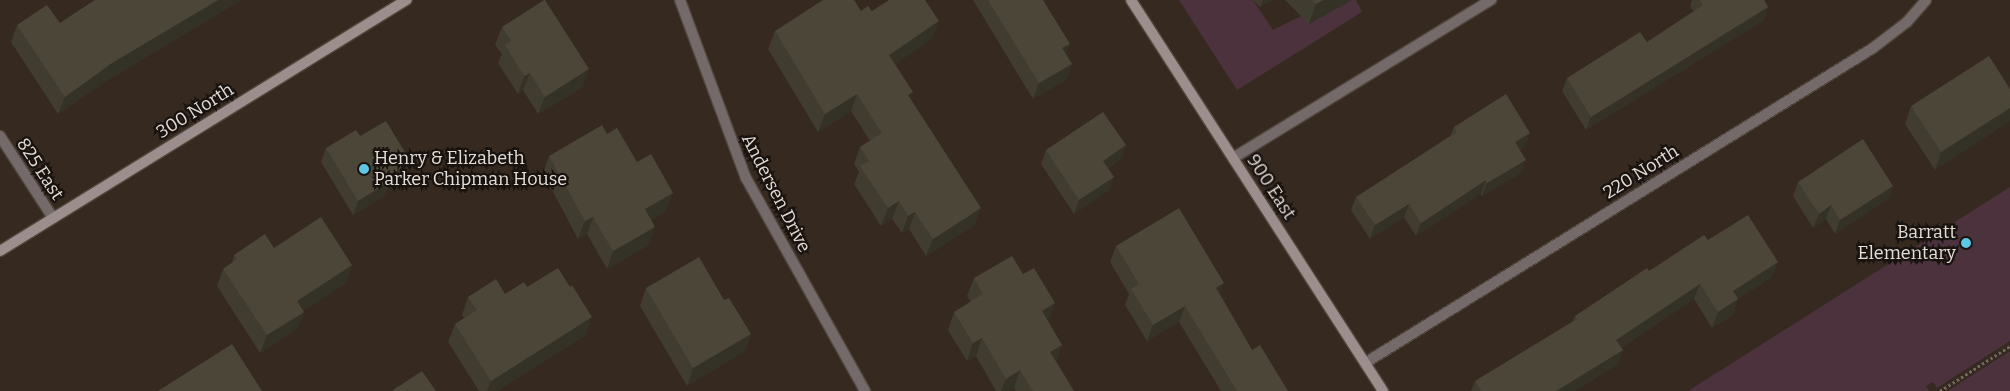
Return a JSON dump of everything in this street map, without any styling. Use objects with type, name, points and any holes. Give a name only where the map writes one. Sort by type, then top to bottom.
[{"type":"street","name":"300 North","points":[[0,251],[407,0]]},
{"type":"street","name":"Andersen Drive","points":[[680,0],[746,178],[865,391]]},
{"type":"street","name":"900 East","points":[[1132,0],[1383,391]]},
{"type":"street","points":[[1233,158],[1491,0]]},
{"type":"street","name":"220 North","points":[[1365,363],[1873,48],[1907,22],[1926,0]]},
{"type":"street","name":"825 East","points":[[0,136],[52,218]]},
{"type":"path","points":[[1940,391],[2010,346]]},
{"type":"shaded area","points":[[1179,0],[1253,0],[1273,30],[1301,16],[1351,0],[1356,0],[1362,12],[1237,90]]},
{"type":"shaded area","name":"Barratt Elementary","points":[[2010,187],[2010,341],[1937,388],[1933,382],[1926,386],[1929,391],[1688,391]]},
{"type":"shaded area","points":[[2010,351],[2010,391],[1949,391],[1949,390]]},
{"type":"building","points":[[95,0],[218,0],[112,63],[65,97],[17,25],[47,5],[60,23]]},
{"type":"building","points":[[544,0],[589,69],[545,97],[530,73],[524,76],[505,45],[511,41],[502,27]]},
{"type":"building","points":[[823,0],[854,0],[861,11],[868,6],[872,11],[889,0],[925,0],[939,21],[889,55],[913,92],[908,95],[981,208],[933,239],[915,212],[908,216],[899,201],[888,208],[860,166],[869,161],[860,147],[882,133],[857,94],[825,114],[775,31]]},
{"type":"building","points":[[988,0],[1043,0],[1070,44],[1062,48],[1072,64],[1039,83]]},
{"type":"building","points":[[1312,0],[1323,0],[1316,4]]},
{"type":"building","points":[[1700,0],[1764,0],[1768,7],[1591,117],[1567,78],[1640,32],[1647,42],[1703,5]]},
{"type":"building","points":[[1989,56],[2010,89],[2010,108],[1941,152],[1911,106]]},
{"type":"building","points":[[1506,94],[1530,133],[1515,142],[1526,160],[1487,183],[1486,180],[1421,223],[1409,204],[1375,225],[1356,197],[1457,132],[1454,127]]},
{"type":"building","points":[[1103,112],[1126,145],[1103,161],[1114,177],[1079,200],[1046,150]]},
{"type":"building","name":"Henry & Elizabeth Parker Chipman House","points":[[386,121],[411,162],[386,177],[389,182],[358,201],[326,148],[356,130],[360,136]]},
{"type":"building","points":[[602,125],[607,134],[617,128],[637,162],[651,154],[673,193],[645,209],[655,227],[613,251],[593,217],[585,221],[549,156]]},
{"type":"building","points":[[1863,139],[1893,186],[1840,220],[1831,205],[1819,214],[1798,182]]},
{"type":"building","points":[[1179,208],[1224,283],[1216,288],[1252,350],[1260,345],[1288,391],[1237,391],[1185,306],[1153,325],[1131,289],[1139,284],[1116,246]]},
{"type":"building","points":[[1748,215],[1778,262],[1733,291],[1738,299],[1718,312],[1700,284],[1616,340],[1623,350],[1556,391],[1481,391],[1475,381],[1577,319],[1575,316],[1647,268],[1649,271],[1704,235],[1708,240]]},
{"type":"building","points":[[321,217],[352,265],[297,301],[304,312],[267,335],[223,269],[237,259],[234,255],[265,234],[274,248]]},
{"type":"building","points":[[1012,256],[1023,274],[1034,268],[1055,303],[1042,311],[1062,345],[1050,352],[1074,391],[1033,391],[1020,370],[1006,379],[982,338],[973,343],[954,312],[983,294],[974,278]]},
{"type":"building","points":[[699,257],[724,300],[729,298],[751,334],[693,368],[646,288]]},
{"type":"building","points":[[558,268],[570,287],[572,285],[592,317],[491,381],[455,324],[477,310],[468,297],[496,279],[505,294],[524,282],[527,287]]},
{"type":"building","points":[[232,344],[262,391],[158,391]]},
{"type":"building","points":[[422,371],[436,391],[393,390]]},
{"type":"place","name":"Henry & Elizabeth Parker Chipman House","points":[[364,169]]},
{"type":"place","name":"Barratt Elementary","points":[[1966,243]]}]
